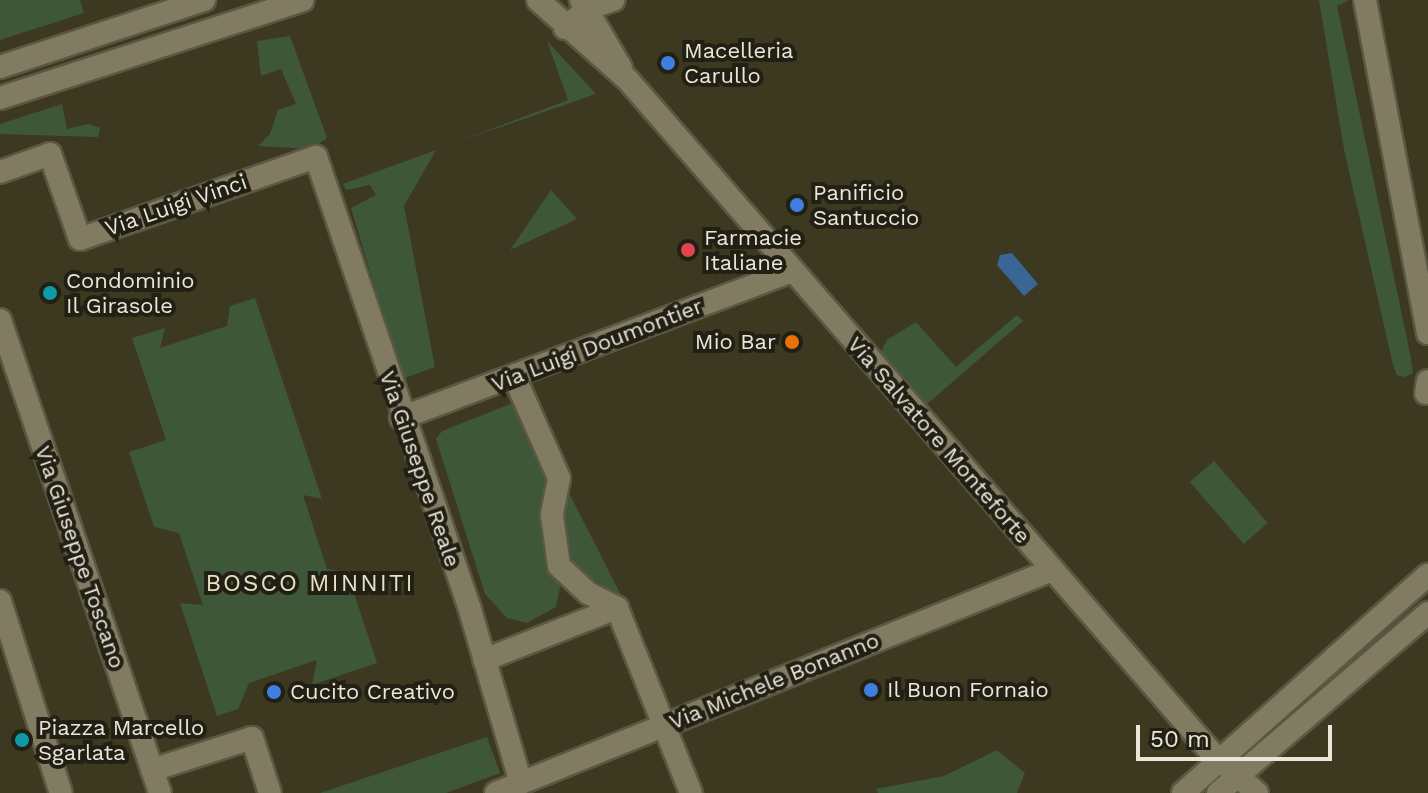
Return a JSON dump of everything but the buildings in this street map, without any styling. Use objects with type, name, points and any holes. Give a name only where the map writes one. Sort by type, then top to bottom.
[{"type":"street","points":[[0,67],[204,0]]},
{"type":"street","points":[[0,98],[303,0]]},
{"type":"street","points":[[538,0],[565,28],[628,80]]},
{"type":"street","points":[[565,28],[584,4],[613,0]]},
{"type":"street","points":[[1365,0],[1428,333]]},
{"type":"street","points":[[584,4],[628,80]]},
{"type":"street","name":"Via Salvatore Monteforte","points":[[628,80],[1052,570],[1220,760],[1257,793]]},
{"type":"street","name":"Via Luigi Vinci","points":[[0,172],[50,154],[80,239],[316,157]]},
{"type":"street","name":"Via Giuseppe Reale","points":[[316,157],[484,660],[521,783]]},
{"type":"street","name":"Via Luigi Doumontier","points":[[401,418],[793,271]]},
{"type":"street","name":"Via Giuseppe Toscano","points":[[0,320],[160,793]]},
{"type":"street","points":[[514,376],[559,478],[552,515],[559,566],[588,593],[617,608],[691,793]]},
{"type":"street","name":"Via Michele Bonanno","points":[[497,793],[1052,570]]},
{"type":"street","points":[[1183,793],[1428,575]]},
{"type":"street","points":[[0,601],[61,793]]},
{"type":"street","points":[[484,660],[617,608]]},
{"type":"street","points":[[1218,793],[1428,613]]},
{"type":"street","points":[[152,770],[252,738],[270,793]]},
{"type":"green space","points":[[0,0],[80,0],[84,13],[0,40]]},
{"type":"green space","points":[[1319,0],[1349,0],[1337,6],[1411,358],[1413,373],[1405,377],[1397,375],[1393,365],[1344,149]]},
{"type":"green space","points":[[290,36],[327,138],[312,149],[258,146],[270,134],[278,110],[296,104],[281,69],[261,76],[257,41]]},
{"type":"green space","points":[[547,41],[596,94],[457,142],[568,100]]},
{"type":"green space","points":[[62,104],[67,129],[88,124],[100,128],[98,137],[0,134],[0,124]]},
{"type":"green space","points":[[436,150],[404,206],[435,367],[402,379],[351,208],[376,195],[370,185],[346,190],[343,184]]},
{"type":"green space","points":[[551,190],[577,219],[510,250]]},
{"type":"green space","points":[[255,298],[322,499],[303,495],[327,569],[347,572],[377,663],[312,685],[317,660],[249,683],[238,709],[217,716],[180,603],[203,605],[179,533],[154,527],[129,452],[166,440],[132,338],[165,328],[160,348],[227,326],[230,306]]},
{"type":"green space","points":[[1017,315],[1023,321],[926,405],[880,354],[887,340],[916,322],[956,367]]},
{"type":"green space","points":[[513,403],[544,466],[560,588],[556,607],[527,623],[507,618],[485,594],[436,439],[442,431]]},
{"type":"green space","points":[[1214,461],[1268,523],[1244,544],[1190,482]]},
{"type":"green space","points":[[568,491],[622,597],[563,561],[562,496]]},
{"type":"green space","points":[[487,737],[500,773],[446,793],[320,793]]},
{"type":"green space","points":[[997,750],[1025,773],[1017,793],[878,793],[876,789],[944,776]]},
{"type":"water","points":[[1012,253],[1038,284],[1024,296],[997,265],[1000,255]]},
{"type":"place","name":"Macelleria Carullo","points":[[668,63]]},
{"type":"place","name":"Panificio Santuccio","points":[[797,205]]},
{"type":"place","name":"Farmacie Italiane","points":[[688,250]]},
{"type":"place","name":"Condominio Il Girasole","points":[[50,293]]},
{"type":"place","name":"Mio Bar","points":[[792,342]]},
{"type":"place","name":"Il Buon Fornaio","points":[[871,690]]},
{"type":"place","name":"Cucito Creativo","points":[[274,692]]},
{"type":"place","name":"Piazza Marcello Sgarlata","points":[[22,740]]},
{"type":"district","name":"BOSCO MINNITI","points":[[310,584]]}]
